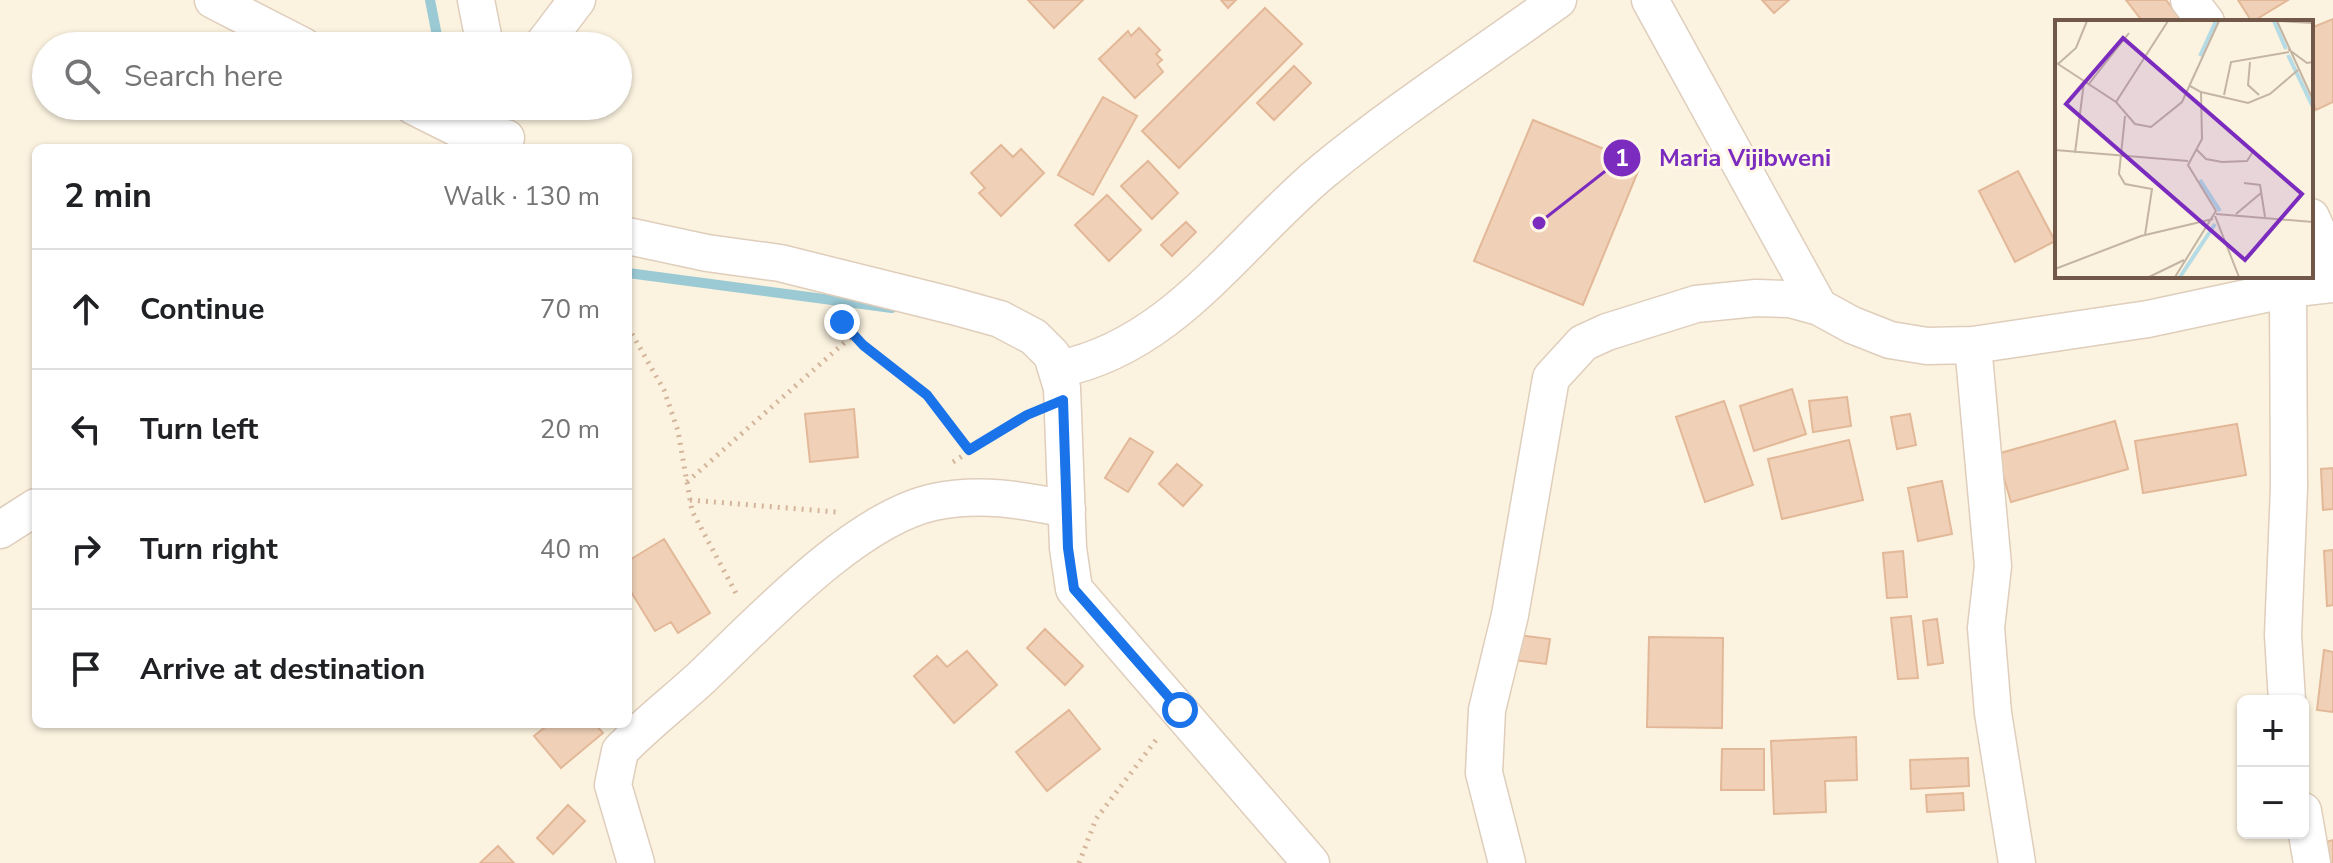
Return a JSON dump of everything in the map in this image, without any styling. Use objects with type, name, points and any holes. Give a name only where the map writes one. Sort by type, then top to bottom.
[{"type":"street","points":[[213,0],[276,32]]},
{"type":"street","points":[[476,0],[482,32]]},
{"type":"street","points":[[553,32],[577,0]]},
{"type":"street","points":[[1061,385],[1156,327],[1196,296],[1286,204],[1376,128],[1558,0]]},
{"type":"street","points":[[1650,0],[1819,307]]},
{"type":"street","points":[[2189,0],[2204,20]]},
{"type":"street","points":[[441,120],[465,132],[501,121]]},
{"type":"street","points":[[2313,221],[2333,266]]},
{"type":"street","points":[[632,237],[809,271],[1000,319],[1034,337],[1052,355],[1061,385],[1068,548],[1074,589],[1311,863]]},
{"type":"street","points":[[1507,863],[1484,773],[1487,710],[1510,615],[1551,378],[1583,343],[1607,332],[1696,304],[1790,299],[1819,307],[1890,340],[1927,346],[1973,345],[2148,319],[2288,289],[2333,284]]},
{"type":"street","points":[[2287,695],[2283,635],[2289,488],[2288,289]]},
{"type":"street","points":[[1973,345],[1993,566],[1986,628],[1993,713],[2017,863]]},
{"type":"street","points":[[636,863],[613,785],[620,751],[751,630],[849,547],[878,525],[909,509],[934,502],[991,495],[1067,509]]},
{"type":"street","points":[[0,530],[32,510]]},
{"type":"street","points":[[2308,839],[2312,863]]},
{"type":"path","points":[[809,271],[823,297],[853,335],[927,395],[969,450]]},
{"type":"path","points":[[632,334],[664,390],[678,431],[690,500],[701,531],[736,593],[751,630]]},
{"type":"path","points":[[687,482],[853,335]]},
{"type":"path","points":[[949,465],[1027,415],[1061,385]]},
{"type":"path","points":[[690,500],[846,512]]},
{"type":"path","points":[[1079,863],[1096,819],[1180,710]]},
{"type":"building","points":[[1028,0],[1083,0],[1054,28]]},
{"type":"building","points":[[1221,0],[1236,0],[1228,8]]},
{"type":"building","points":[[1762,0],[1789,0],[1774,13]]},
{"type":"building","points":[[2126,0],[2166,0],[2181,20],[2141,20]]},
{"type":"building","points":[[2238,0],[2288,0],[2255,20],[2251,20]]},
{"type":"building","points":[[1265,8],[1302,44],[1179,168],[1142,131]]},
{"type":"building","points":[[2333,19],[2333,102],[2316,110],[2313,103],[2313,27]]},
{"type":"building","points":[[1139,28],[1160,50],[1156,54],[1162,60],[1157,64],[1163,72],[1135,98],[1099,59],[1128,31],[1131,36]]},
{"type":"building","points":[[1294,66],[1311,83],[1274,120],[1257,103]]},
{"type":"building","points":[[1103,97],[1137,116],[1093,195],[1058,175]]},
{"type":"building","points":[[1533,120],[1641,164],[1583,305],[1474,261]]},
{"type":"building","points":[[1001,145],[1013,157],[1021,149],[1044,173],[1001,216],[979,193],[985,188],[971,173]]},
{"type":"building","points":[[1148,161],[1178,193],[1152,219],[1121,186]]},
{"type":"building","points":[[2018,171],[2055,241],[2015,262],[1979,191]]},
{"type":"building","points":[[1107,195],[1141,230],[1109,261],[1075,225]]},
{"type":"building","points":[[1186,222],[1196,232],[1172,256],[1161,245]]},
{"type":"building","points":[[1792,389],[1806,434],[1754,451],[1740,406]]},
{"type":"building","points":[[1847,397],[1851,426],[1813,432],[1809,401]]},
{"type":"building","points":[[1724,401],[1753,485],[1705,502],[1676,417]]},
{"type":"building","points":[[854,409],[858,457],[810,462],[805,414]]},
{"type":"building","points":[[1910,414],[1916,445],[1897,449],[1891,417]]},
{"type":"building","points":[[2115,421],[2128,469],[2011,502],[1997,454]]},
{"type":"building","points":[[2237,424],[2246,475],[2143,493],[2135,441]]},
{"type":"building","points":[[1130,438],[1153,452],[1128,492],[1105,478]]},
{"type":"building","points":[[1849,440],[1863,500],[1782,519],[1768,459]]},
{"type":"building","points":[[1177,464],[1202,485],[1183,506],[1159,484]]},
{"type":"building","points":[[2333,468],[2333,509],[2323,510],[2321,469]]},
{"type":"building","points":[[1942,481],[1952,534],[1918,541],[1908,488]]},
{"type":"building","points":[[664,539],[710,613],[678,633],[671,622],[655,631],[632,594],[632,559]]},
{"type":"building","points":[[2333,550],[2333,605],[2327,606],[2324,551]]},
{"type":"building","points":[[1903,551],[1907,597],[1887,598],[1883,553]]},
{"type":"building","points":[[1911,616],[1918,678],[1898,679],[1891,618]]},
{"type":"building","points":[[1937,619],[1943,663],[1928,665],[1923,621]]},
{"type":"building","points":[[1045,629],[1083,666],[1065,685],[1027,648]]},
{"type":"building","points":[[1517,635],[1550,639],[1546,664],[1513,660]]},
{"type":"building","points":[[1649,637],[1723,638],[1722,728],[1647,727]]},
{"type":"building","points":[[2324,650],[2333,652],[2333,712],[2317,710]]},
{"type":"building","points":[[967,651],[997,685],[954,723],[914,676],[937,656],[947,667]]},
{"type":"building","points":[[1069,710],[1100,749],[1047,791],[1016,752]]},
{"type":"building","points":[[544,728],[599,728],[603,733],[561,768],[534,736]]},
{"type":"building","points":[[1856,737],[1857,780],[1825,781],[1826,812],[1774,814],[1771,741]]},
{"type":"building","points":[[1722,749],[1764,749],[1764,790],[1721,790]]},
{"type":"building","points":[[1968,758],[1969,786],[1911,789],[1910,760]]},
{"type":"building","points":[[1963,793],[1964,810],[1927,812],[1926,795]]},
{"type":"building","points":[[568,805],[585,821],[553,854],[537,838]]},
{"type":"building","points":[[2333,840],[2333,863],[2329,863],[2323,843]]},
{"type":"building","points":[[498,846],[514,863],[480,863]]},
{"type":"waterway","points":[[430,0],[436,32]]},
{"type":"waterway","points":[[632,274],[892,308]]},
{"type":"place","name":"Maria Vijibweni","points":[[1539,223]]},
{"type":"route","points":[[842,322],[863,345],[927,395],[969,450],[1027,415],[1063,400],[1068,548],[1074,589],[1180,710]]}]
